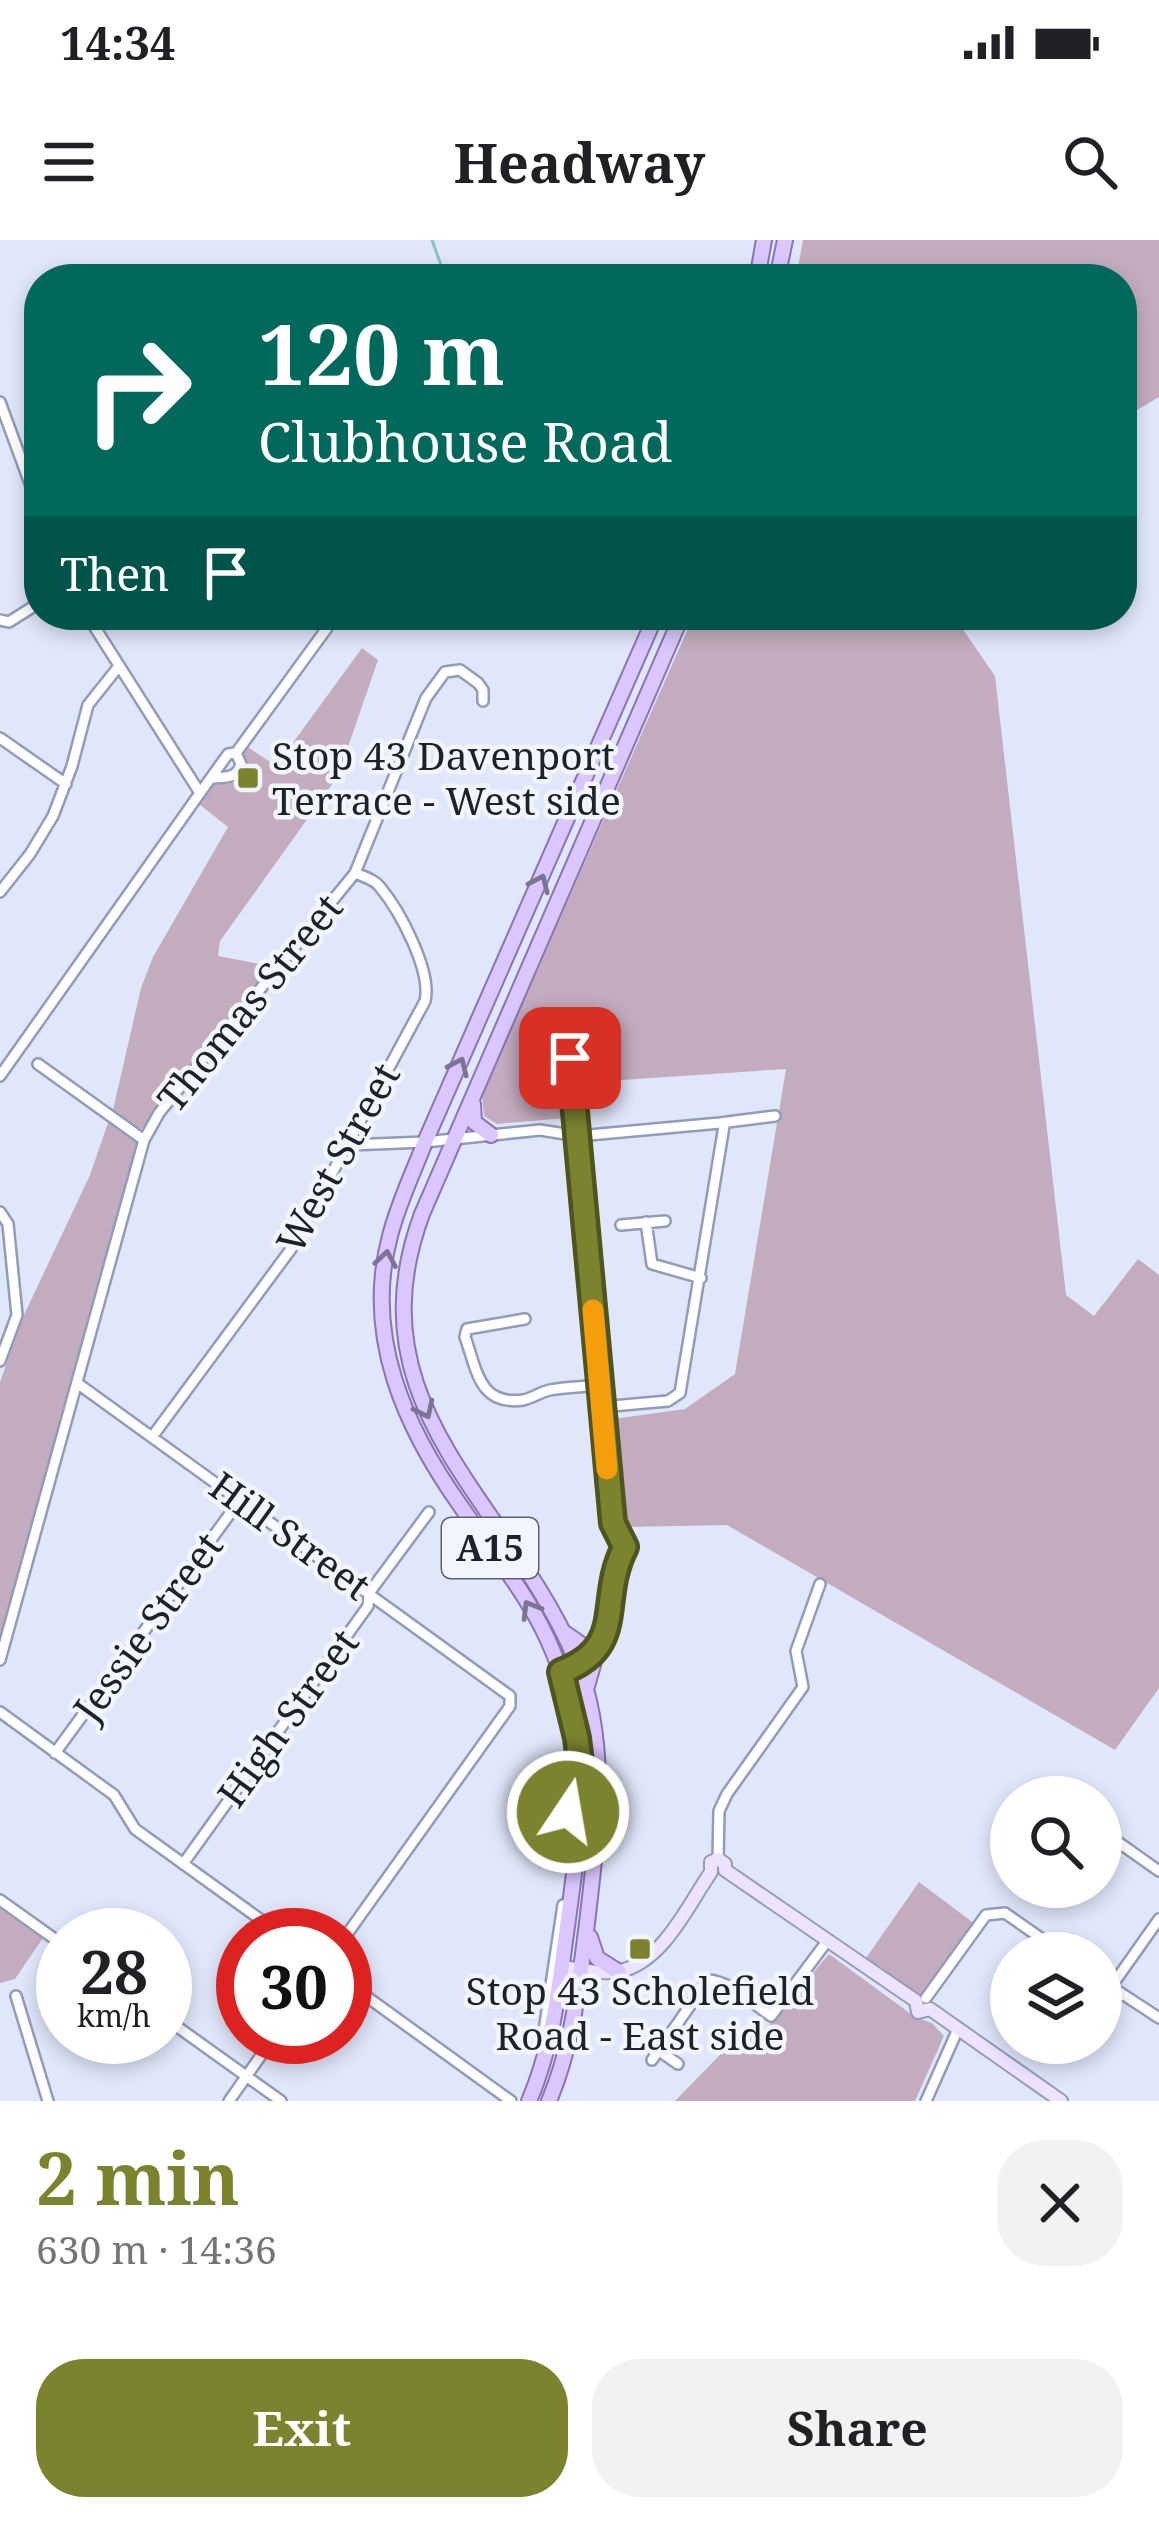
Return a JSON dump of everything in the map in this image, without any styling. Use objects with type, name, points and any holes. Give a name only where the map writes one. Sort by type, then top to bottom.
[{"type":"main road","name":"A15","points":[[549,2101],[566,2055],[581,1970],[598,1828],[590,1786],[561,1672],[532,1608],[430,1460],[398,1397],[382,1320],[383,1272],[399,1207],[425,1142],[649,630]]},
{"type":"main road","name":"A15","points":[[530,2101],[549,2047],[590,1786],[587,1701],[578,1665],[561,1629],[524,1563],[437,1435],[417,1393],[401,1303],[411,1244],[454,1138],[675,630]]},
{"type":"main road","points":[[493,990],[495,998],[503,1001],[527,969]]},
{"type":"main road","points":[[481,1076],[472,1114],[474,1122],[491,1135]]},
{"type":"main road","points":[[561,1629],[585,1648],[600,1646]]},
{"type":"main road","points":[[587,1701],[589,1672],[600,1646]]},
{"type":"main road","points":[[587,1920],[591,1950],[615,1972]]},
{"type":"main road","points":[[578,1988],[615,1972]]},
{"type":"street","points":[[0,402],[5,432],[24,474]]},
{"type":"street","points":[[96,630],[200,793]]},
{"type":"street","points":[[0,1076],[4,1061],[228,754],[236,753],[326,630]]},
{"type":"street","points":[[0,892],[42,835],[66,784],[88,705],[119,666]]},
{"type":"street","name":"Thomas Street","points":[[0,1660],[144,1140],[159,1112],[355,873],[426,698],[450,670],[460,670],[478,683]]},
{"type":"street","points":[[483,701],[478,683],[492,677]]},
{"type":"street","points":[[0,738],[66,784]]},
{"type":"street","points":[[211,778],[239,771],[242,764],[236,753]]},
{"type":"street","name":"West Street","points":[[152,1437],[291,1249],[425,1001],[425,967],[380,886],[355,873]]},
{"type":"street","points":[[561,1672],[578,1665],[600,1646],[614,1570],[625,1547],[613,1523],[566,1030]]},
{"type":"street","points":[[38,1064],[144,1140]]},
{"type":"street","points":[[349,1144],[540,1130],[578,1136],[775,1116]]},
{"type":"street","points":[[601,1407],[678,1397],[724,1136],[720,1123]]},
{"type":"street","points":[[0,1212],[9,1230],[17,1315],[0,1361]]},
{"type":"street","points":[[622,1225],[665,1221]]},
{"type":"street","points":[[646,1222],[652,1264],[700,1278]]},
{"type":"street","points":[[525,1319],[467,1329],[465,1336],[481,1382],[493,1398],[530,1399],[545,1390],[598,1385]]},
{"type":"street","name":"Hill Street","points":[[77,1383],[512,1699],[366,1908]]},
{"type":"street","name":"Jessie Street","points":[[56,1754],[240,1500]]},
{"type":"street","name":"High Street","points":[[183,1864],[368,1606],[369,1594],[429,1512]]},
{"type":"street","points":[[562,1967],[615,1972],[651,1957],[718,1867],[719,1811],[727,1793],[803,1688],[796,1652],[820,1584]]},
{"type":"street","points":[[0,1712],[114,1795],[135,1829],[244,1908]]},
{"type":"street","points":[[538,2060],[567,1882],[568,1799],[572,1791],[590,1786]]},
{"type":"street","points":[[1122,1845],[1159,1871]]},
{"type":"street","points":[[718,1867],[924,2003],[1061,2101]]},
{"type":"street","points":[[0,1900],[36,1926]]},
{"type":"street","points":[[924,2003],[986,1915],[1005,1913],[1032,1932]]},
{"type":"street","points":[[1122,1964],[1159,1919]]},
{"type":"street","points":[[678,2064],[655,2055],[708,1981],[727,1985],[771,2016],[828,1940]]},
{"type":"street","points":[[1122,1994],[1159,2018]]},
{"type":"street","points":[[16,1996],[48,2101]]},
{"type":"street","points":[[372,2001],[511,2101]]},
{"type":"street","points":[[926,2101],[958,2029]]},
{"type":"street","points":[[192,2037],[281,2101]]},
{"type":"street","points":[[229,2101],[255,2064]]},
{"type":"shaded area","points":[[803,240],[1159,240],[1159,397],[1137,410],[1137,264],[799,264]]},
{"type":"shaded area","points":[[687,630],[963,630],[995,676],[1066,1295],[1094,1316],[1138,1259],[1159,1275],[1159,1688],[1115,1750],[727,1525],[625,1527],[613,1419],[685,1409],[735,1374],[786,1069],[562,1084],[566,1118],[497,1124],[484,1116],[482,1095]]},
{"type":"shaded area","points":[[362,648],[378,660],[338,776],[220,941],[218,956],[271,966],[157,1105],[145,1128],[138,1129],[113,1110],[141,988],[153,957],[228,827],[199,804],[213,785],[241,782],[249,772],[246,746],[276,766]]},
{"type":"shaded area","points":[[109,1120],[140,1142],[0,1643],[0,1382]]},
{"type":"shaded area","points":[[919,1882],[975,1924],[925,1995],[916,1998],[864,1961]]},
{"type":"shaded area","points":[[0,1905],[36,1933],[36,1948],[15,1979],[0,1983]]},
{"type":"shaded area","points":[[829,1954],[915,2017],[932,2023],[944,2036],[915,2101],[675,2101],[753,2021],[761,2031],[770,2024]]},
{"type":"waterway","points":[[432,240],[441,264]]},
{"type":"slow traffic","points":[[593,1310],[607,1469]]},
{"type":"place","name":"Stop 43 Davenport Terrace - West side","points":[[248,778]]},
{"type":"place","name":"Stop 43 Scholefield Road - East side","points":[[640,1949]]},
{"type":"route","points":[[568,1812],[569,1794],[583,1786],[561,1672],[592,1657],[602,1642],[614,1570],[625,1547],[613,1523],[570,1058]]}]
